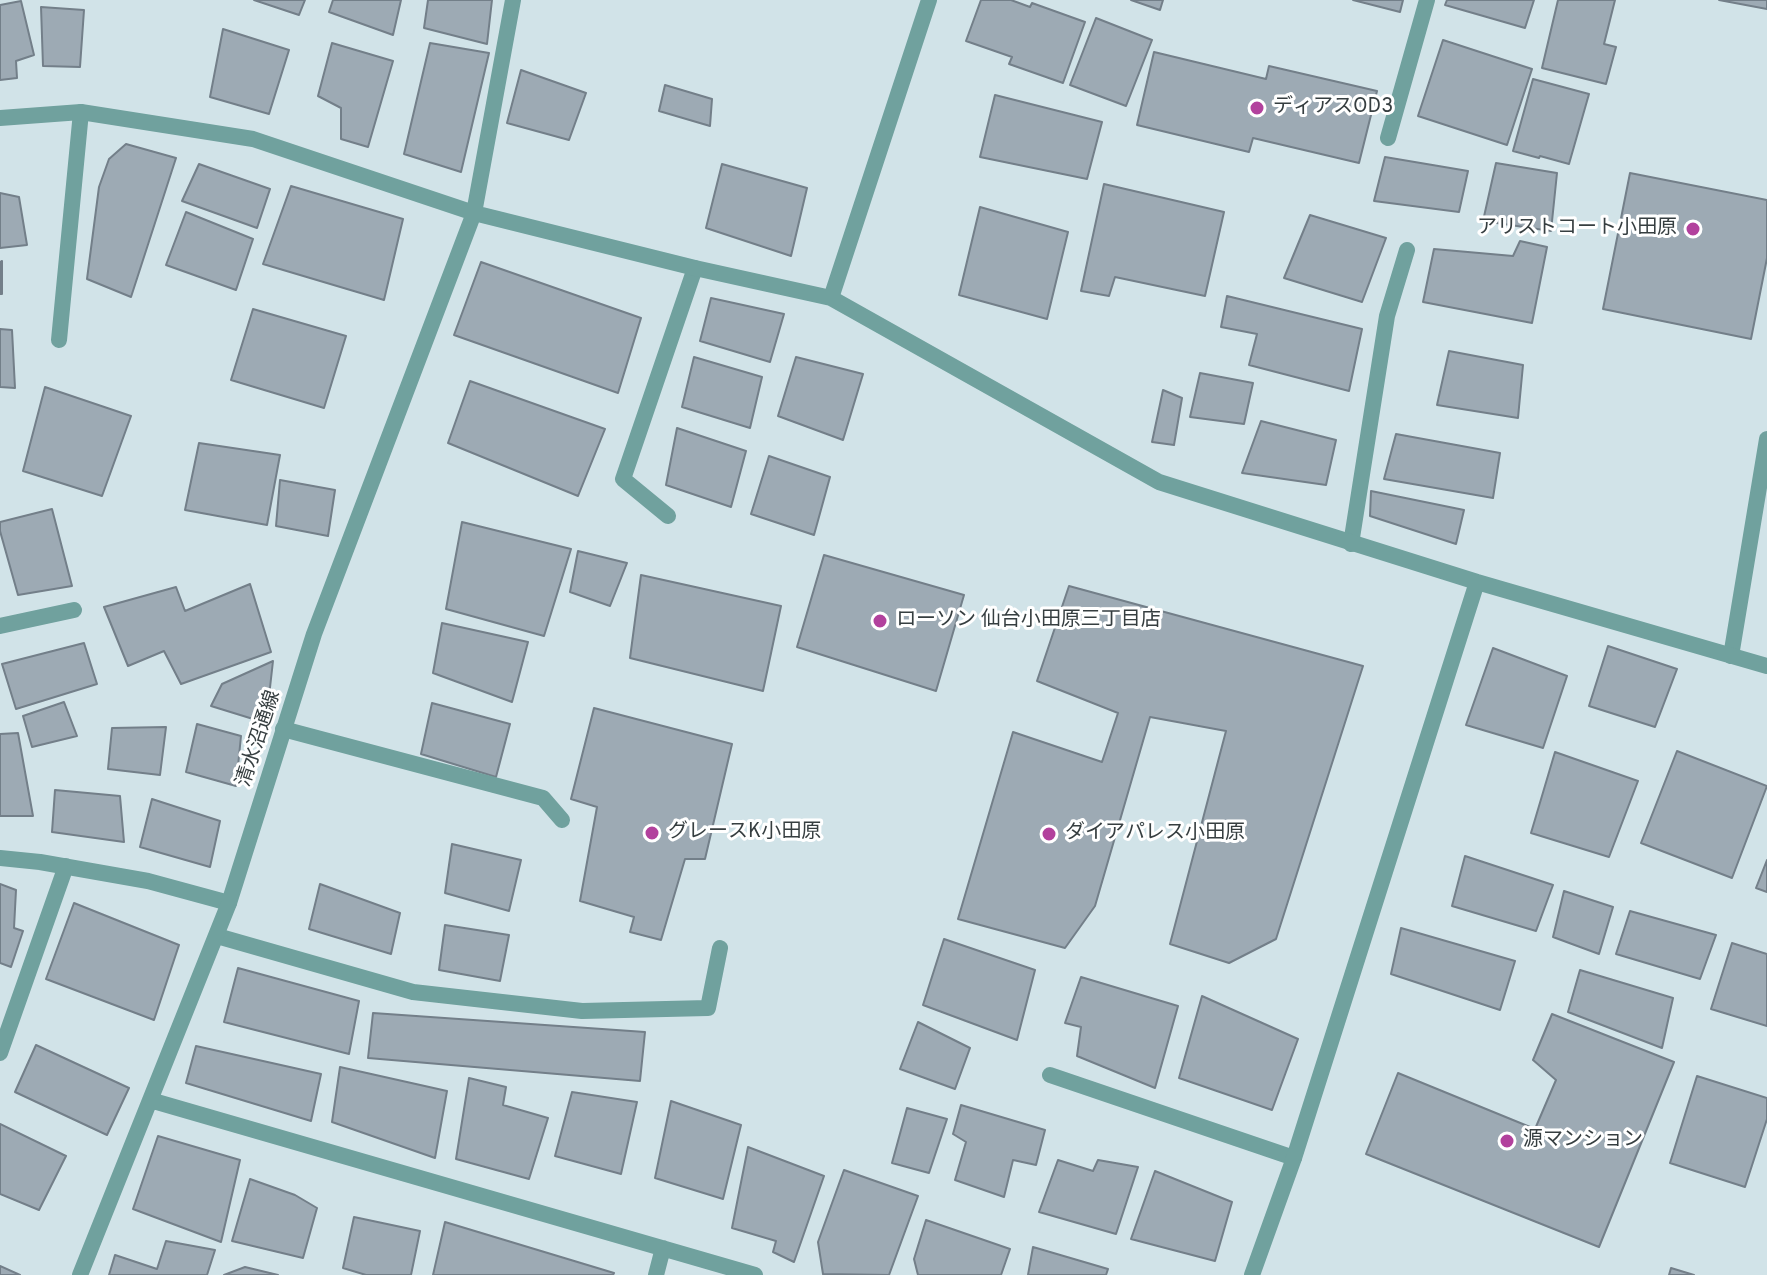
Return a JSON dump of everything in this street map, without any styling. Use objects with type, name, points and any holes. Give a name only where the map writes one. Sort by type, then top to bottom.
[{"type":"street","name":"清水沼通線","points":[[80,1275],[217,936],[314,634],[474,213],[513,0]]},
{"type":"street","points":[[831,298],[929,0]]},
{"type":"street","points":[[1388,138],[1427,0]]},
{"type":"street","points":[[59,340],[81,112]]},
{"type":"street","points":[[0,118],[81,112],[253,139],[474,213],[831,298],[1159,482],[1351,544],[1767,666]]},
{"type":"street","points":[[1351,544],[1387,316],[1407,250]]},
{"type":"street","points":[[668,516],[623,479],[695,268]]},
{"type":"street","points":[[1731,656],[1767,439]]},
{"type":"street","points":[[1252,1275],[1294,1158],[1477,582]]},
{"type":"street","points":[[0,626],[74,610]]},
{"type":"street","points":[[283,729],[543,798],[562,820]]},
{"type":"street","points":[[0,858],[148,881],[229,903]]},
{"type":"street","points":[[0,1053],[66,866]]},
{"type":"street","points":[[217,936],[413,992],[582,1011],[708,1008],[720,948]]},
{"type":"street","points":[[1050,1075],[1294,1158]]},
{"type":"street","points":[[150,1100],[755,1275]]},
{"type":"street","points":[[656,1275],[663,1248]]},
{"type":"building","points":[[254,0],[305,0],[299,15]]},
{"type":"building","points":[[333,0],[401,0],[393,35],[329,12]]},
{"type":"building","points":[[428,0],[492,0],[487,44],[424,28]]},
{"type":"building","points":[[981,0],[1011,0],[1030,7],[1032,3],[1085,22],[1063,83],[1009,64],[1012,57],[966,41]]},
{"type":"building","points":[[1131,0],[1163,0],[1160,10]]},
{"type":"building","points":[[1353,0],[1403,0],[1400,12]]},
{"type":"building","points":[[1447,0],[1534,0],[1525,28],[1445,5]]},
{"type":"building","points":[[1558,0],[1615,0],[1604,44],[1616,47],[1606,84],[1542,68]]},
{"type":"building","points":[[1719,0],[1767,0],[1767,9]]},
{"type":"building","points":[[21,1],[34,55],[16,61],[17,78],[0,80],[0,5]]},
{"type":"building","points":[[41,7],[84,10],[80,67],[43,66]]},
{"type":"building","points":[[1096,18],[1152,40],[1126,106],[1070,85]]},
{"type":"building","points":[[223,29],[289,50],[269,114],[210,97]]},
{"type":"building","points":[[1443,40],[1532,69],[1507,145],[1418,116]]},
{"type":"building","points":[[332,43],[393,61],[368,147],[341,139],[341,108],[318,96]]},
{"type":"building","points":[[430,43],[489,53],[461,172],[404,154]]},
{"type":"building","name":"ディアスOD3","points":[[1154,52],[1266,79],[1269,66],[1377,91],[1359,163],[1253,138],[1249,152],[1137,125]]},
{"type":"building","points":[[521,70],[586,93],[569,140],[507,123]]},
{"type":"building","points":[[1533,79],[1589,94],[1569,164],[1513,151]]},
{"type":"building","points":[[665,85],[712,99],[710,126],[659,111]]},
{"type":"building","points":[[995,95],[1102,122],[1087,179],[980,157]]},
{"type":"building","points":[[126,144],[176,158],[131,297],[87,279],[99,187],[109,159]]},
{"type":"building","points":[[1385,157],[1468,171],[1459,212],[1374,201]]},
{"type":"building","points":[[1496,163],[1557,173],[1551,231],[1483,221]]},
{"type":"building","points":[[199,164],[270,189],[257,228],[182,201]]},
{"type":"building","points":[[722,164],[807,188],[791,256],[706,228]]},
{"type":"building","name":"アリストコート小田原","points":[[1630,173],[1767,200],[1767,258],[1751,339],[1603,309]]},
{"type":"building","points":[[1104,184],[1224,212],[1205,296],[1115,277],[1109,296],[1081,291]]},
{"type":"building","points":[[291,186],[403,219],[384,300],[263,264]]},
{"type":"building","points":[[0,193],[19,197],[27,245],[0,248]]},
{"type":"building","points":[[980,207],[1068,232],[1047,319],[959,295]]},
{"type":"building","points":[[186,212],[253,239],[236,290],[166,265]]},
{"type":"building","points":[[1310,215],[1386,238],[1362,302],[1284,278]]},
{"type":"building","points":[[1520,241],[1547,247],[1532,323],[1423,302],[1434,249],[1513,256]]},
{"type":"building","points":[[0,262],[2,294],[0,294]]},
{"type":"building","points":[[481,262],[641,318],[618,393],[454,335]]},
{"type":"building","points":[[1227,296],[1362,329],[1349,391],[1249,365],[1257,334],[1221,327]]},
{"type":"building","points":[[711,298],[784,314],[770,362],[700,341]]},
{"type":"building","points":[[253,309],[346,336],[324,408],[231,380]]},
{"type":"building","points":[[0,329],[12,330],[15,388],[0,387]]},
{"type":"building","points":[[1449,351],[1523,365],[1518,418],[1437,405]]},
{"type":"building","points":[[694,357],[762,377],[750,428],[682,407]]},
{"type":"building","points":[[796,357],[863,374],[843,440],[778,416]]},
{"type":"building","points":[[1200,373],[1253,383],[1244,424],[1190,417]]},
{"type":"building","points":[[470,381],[605,429],[578,496],[448,443]]},
{"type":"building","points":[[45,387],[131,416],[102,496],[23,471]]},
{"type":"building","points":[[1163,390],[1182,398],[1174,445],[1152,442]]},
{"type":"building","points":[[1261,421],[1336,440],[1326,485],[1242,473]]},
{"type":"building","points":[[677,428],[746,451],[731,507],[666,485]]},
{"type":"building","points":[[1396,434],[1500,453],[1493,498],[1384,479]]},
{"type":"building","points":[[199,443],[280,455],[267,525],[185,510]]},
{"type":"building","points":[[769,456],[830,477],[814,535],[751,514]]},
{"type":"building","points":[[280,480],[335,490],[328,536],[276,526]]},
{"type":"building","points":[[1371,491],[1464,510],[1456,544],[1370,516]]},
{"type":"building","points":[[52,509],[72,586],[18,595],[0,522]]},
{"type":"building","points":[[462,522],[571,549],[544,636],[446,609]]},
{"type":"building","points":[[578,551],[627,563],[610,606],[570,592]]},
{"type":"building","name":"ローソン 仙台小田原三丁目店","points":[[824,555],[964,595],[936,691],[797,647]]},
{"type":"building","points":[[641,575],[781,606],[763,691],[630,658]]},
{"type":"building","points":[[250,584],[271,652],[181,684],[164,651],[128,666],[104,607],[176,587],[185,611]]},
{"type":"building","name":"ダイアパレス小田原","points":[[1069,586],[1363,666],[1276,939],[1229,963],[1170,944],[1226,731],[1150,717],[1095,906],[1065,948],[958,919],[1013,732],[1102,762],[1118,713],[1037,681]]},
{"type":"building","points":[[442,623],[528,642],[512,702],[433,673]]},
{"type":"building","points":[[84,643],[97,684],[16,709],[2,664]]},
{"type":"building","points":[[1608,646],[1677,669],[1655,727],[1589,706]]},
{"type":"building","points":[[1493,648],[1567,676],[1543,748],[1466,725]]},
{"type":"building","points":[[273,661],[266,723],[211,706],[222,684]]},
{"type":"building","points":[[64,702],[77,736],[32,747],[23,716]]},
{"type":"building","points":[[432,703],[510,724],[496,777],[421,754]]},
{"type":"building","name":"グレースK小田原","points":[[594,708],[732,744],[705,859],[685,859],[661,940],[630,932],[634,917],[580,901],[597,807],[571,799]]},
{"type":"building","points":[[197,724],[241,736],[236,786],[186,772]]},
{"type":"building","points":[[166,727],[160,775],[108,769],[112,728]]},
{"type":"building","points":[[18,733],[33,816],[0,816],[0,734]]},
{"type":"building","points":[[1677,751],[1767,786],[1732,878],[1641,843]]},
{"type":"building","points":[[1555,752],[1638,781],[1609,857],[1531,833]]},
{"type":"building","points":[[55,790],[120,796],[124,842],[52,832]]},
{"type":"building","points":[[152,799],[220,821],[210,867],[140,847]]},
{"type":"building","points":[[452,844],[521,860],[509,911],[445,893]]},
{"type":"building","points":[[1465,856],[1553,885],[1536,931],[1452,906]]},
{"type":"building","points":[[1767,860],[1767,892],[1756,888]]},
{"type":"building","points":[[0,884],[16,890],[14,928],[23,931],[11,967],[0,963]]},
{"type":"building","points":[[320,884],[400,913],[391,954],[309,929]]},
{"type":"building","points":[[1564,891],[1613,907],[1599,954],[1553,937]]},
{"type":"building","points":[[74,903],[179,945],[154,1020],[46,979]]},
{"type":"building","points":[[1630,911],[1716,935],[1700,979],[1616,954]]},
{"type":"building","points":[[445,925],[509,935],[500,981],[439,970]]},
{"type":"building","points":[[1401,928],[1515,961],[1500,1010],[1391,974]]},
{"type":"building","points":[[944,939],[1035,970],[1017,1040],[923,1005]]},
{"type":"building","points":[[1732,943],[1767,954],[1767,1026],[1711,1009]]},
{"type":"building","points":[[238,968],[359,1001],[349,1054],[224,1022]]},
{"type":"building","points":[[1580,970],[1673,998],[1662,1048],[1568,1012]]},
{"type":"building","points":[[1081,977],[1178,1006],[1155,1088],[1077,1056],[1081,1027],[1065,1023]]},
{"type":"building","points":[[1202,996],[1298,1039],[1272,1110],[1179,1078]]},
{"type":"building","points":[[373,1013],[645,1032],[640,1081],[368,1058]]},
{"type":"building","name":"源マンション","points":[[1552,1014],[1674,1062],[1599,1247],[1366,1154],[1398,1073],[1535,1129],[1556,1080],[1533,1060]]},
{"type":"building","points":[[918,1022],[970,1048],[955,1089],[900,1069]]},
{"type":"building","points":[[36,1045],[129,1088],[107,1135],[15,1092]]},
{"type":"building","points":[[196,1046],[321,1074],[311,1121],[186,1083]]},
{"type":"building","points":[[340,1067],[447,1091],[435,1158],[332,1122]]},
{"type":"building","points":[[1697,1076],[1767,1098],[1767,1119],[1745,1187],[1670,1163]]},
{"type":"building","points":[[469,1078],[506,1087],[503,1105],[548,1118],[529,1179],[456,1159]]},
{"type":"building","points":[[572,1092],[637,1102],[621,1174],[555,1156]]},
{"type":"building","points":[[671,1101],[741,1125],[723,1199],[655,1178]]},
{"type":"building","points":[[961,1105],[1045,1130],[1036,1165],[1013,1160],[1004,1197],[955,1180],[966,1142],[953,1134]]},
{"type":"building","points":[[907,1108],[947,1119],[929,1173],[892,1163]]},
{"type":"building","points":[[0,1124],[66,1156],[39,1210],[0,1194]]},
{"type":"building","points":[[158,1136],[240,1160],[221,1242],[133,1209]]},
{"type":"building","points":[[748,1147],[824,1176],[794,1262],[773,1252],[776,1241],[732,1228]]},
{"type":"building","points":[[1058,1160],[1093,1171],[1098,1160],[1138,1167],[1116,1234],[1039,1212]]},
{"type":"building","points":[[844,1170],[918,1196],[889,1275],[823,1274],[818,1242]]},
{"type":"building","points":[[1155,1171],[1232,1202],[1215,1261],[1131,1239]]},
{"type":"building","points":[[250,1179],[295,1195],[317,1208],[303,1258],[232,1241]]},
{"type":"building","points":[[354,1217],[420,1231],[411,1275],[366,1275],[343,1268]]},
{"type":"building","points":[[926,1220],[1010,1249],[1001,1275],[918,1275],[914,1259]]},
{"type":"building","points":[[445,1222],[614,1273],[433,1275]]},
{"type":"building","points":[[166,1241],[215,1250],[207,1275],[109,1275],[115,1255],[157,1269]]},
{"type":"building","points":[[1033,1247],[1108,1269],[1106,1275],[1028,1275]]},
{"type":"building","points":[[0,1266],[20,1275],[0,1275]]},
{"type":"building","points":[[245,1267],[278,1275],[224,1275]]},
{"type":"building","points":[[1671,1268],[1694,1275],[1669,1275]]},
{"type":"place","name":"ディアスOD3","points":[[1257,108]]},
{"type":"place","name":"アリストコート小田原","points":[[1693,229]]},
{"type":"place","name":"ローソン 仙台小田原三丁目店","points":[[880,621]]},
{"type":"place","name":"グレースK小田原","points":[[652,833]]},
{"type":"place","name":"ダイアパレス小田原","points":[[1049,834]]},
{"type":"place","name":"源マンション","points":[[1507,1141]]}]
